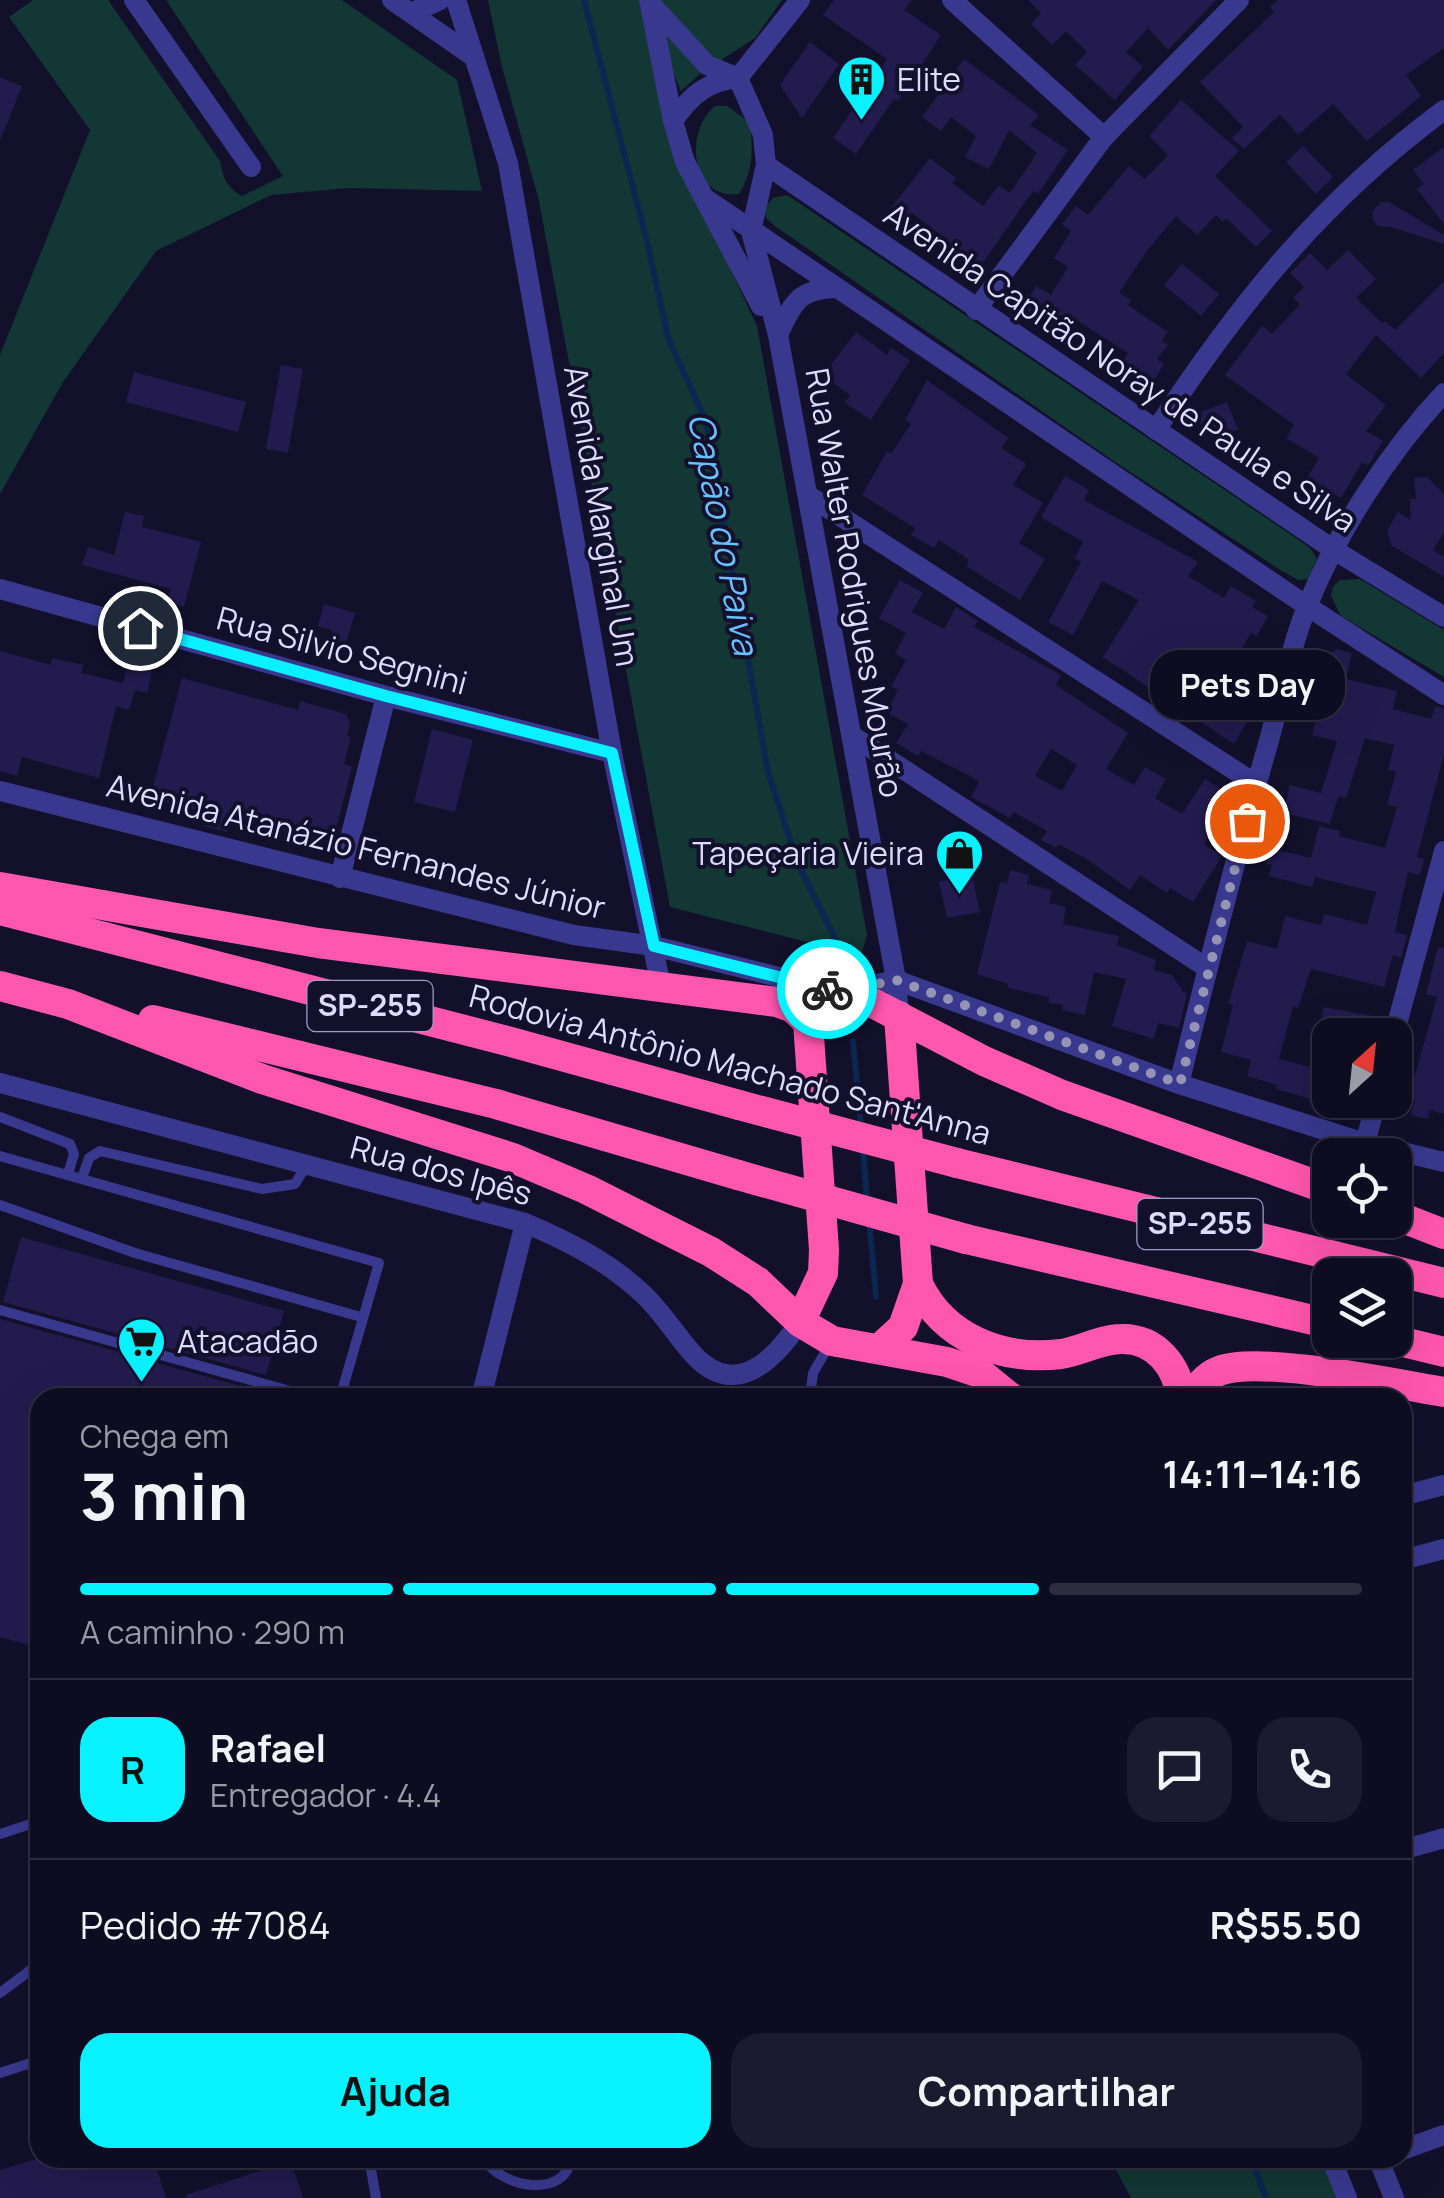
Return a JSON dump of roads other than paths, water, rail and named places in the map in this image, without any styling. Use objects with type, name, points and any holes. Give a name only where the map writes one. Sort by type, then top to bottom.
[{"type":"highway","points":[[0,887],[318,943],[777,1002],[793,1008],[808,1022]]},
{"type":"highway","name":"Rodovia Antônio Machado Sant'Anna","points":[[0,910],[957,1162],[1444,1283]]},
{"type":"highway","points":[[0,984],[68,1004],[280,1084],[513,1158],[586,1189],[711,1252],[758,1282],[800,1322],[832,1341],[946,1362],[980,1373],[999,1388]]},
{"type":"highway","name":"SP-255","points":[[0,984],[496,1104],[966,1240],[1312,1320]]},
{"type":"highway","points":[[800,1322],[823,1273],[824,1250],[808,1022],[819,1004],[839,992],[870,1001],[984,1061],[1062,1096],[1312,1184]]},
{"type":"highway","points":[[900,1016],[918,1284],[926,1300],[947,1322],[993,1350],[1058,1354],[1121,1339],[1154,1348],[1169,1360],[1180,1388]]},
{"type":"highway","points":[[1412,1222],[1444,1234]]},
{"type":"highway","points":[[879,1350],[903,1327],[918,1284]]},
{"type":"highway","points":[[1412,1344],[1444,1352]]},
{"type":"highway","points":[[1197,1388],[1220,1371],[1254,1366],[1354,1376],[1444,1392]]},
{"type":"street","points":[[134,0],[250,168]]},
{"type":"street","points":[[392,0],[474,58]]},
{"type":"street","points":[[411,13],[440,0]]},
{"type":"street","name":"Avenida Marginal Um","points":[[456,0],[508,162],[612,753],[661,986]]},
{"type":"street","points":[[673,121],[686,101],[700,90],[720,80],[738,78],[800,0]]},
{"type":"street","points":[[952,0],[1104,137]]},
{"type":"street","points":[[976,310],[1104,137],[1239,0]]},
{"type":"street","points":[[649,1],[707,65],[738,78],[762,134],[766,165]]},
{"type":"street","name":"Rua Walter Rodrigues Mourão","points":[[649,1],[685,162],[778,337]]},
{"type":"street","points":[[1156,430],[1216,339],[1302,234],[1444,110]]},
{"type":"street","name":"Rua Walter Rodrigues Mourão","points":[[766,165],[751,230],[778,337],[900,1016]]},
{"type":"street","name":"Avenida Capitão Noray de Paula e Silva","points":[[766,165],[1334,550],[1444,616]]},
{"type":"street","points":[[706,198],[1444,695]]},
{"type":"street","points":[[778,337],[791,308],[802,296],[814,289],[836,288]]},
{"type":"street","points":[[1180,1084],[1207,968],[1307,606],[1334,550],[1371,490],[1444,393]]},
{"type":"street","points":[[808,496],[1256,784]]},
{"type":"street","name":"Rua Silvio Segnini","points":[[0,589],[386,696],[612,753]]},
{"type":"street","points":[[340,878],[386,696]]},
{"type":"street","points":[[852,734],[1207,968]]},
{"type":"street","name":"Avenida Atanázio Fernandes Júnior","points":[[0,791],[340,878],[574,934],[654,946],[839,992],[896,980]]},
{"type":"street","points":[[1399,1018],[1444,851]]},
{"type":"street","points":[[896,980],[1180,1084],[1349,1138]]},
{"type":"street","name":"Rua dos Ipês","points":[[0,1084],[526,1222],[575,1245],[621,1275],[664,1316],[708,1368],[727,1376],[749,1373],[768,1362],[800,1322]]},
{"type":"street","points":[[1412,1154],[1444,1162]]},
{"type":"street","points":[[483,1388],[526,1222]]},
{"type":"street","points":[[1412,1493],[1444,1485]]},
{"type":"street","points":[[1412,1557],[1444,1549]]},
{"type":"street","points":[[1412,1847],[1444,1838]]},
{"type":"street","points":[[1412,2146],[1444,2135]]},
{"type":"street","points":[[1335,2168],[1348,2198]]},
{"type":"street","points":[[1384,2168],[1394,2198]]},
{"type":"lane","points":[[0,1118],[70,1144],[74,1154],[68,1174]]},
{"type":"lane","points":[[82,1178],[89,1158],[100,1151],[262,1190],[295,1184],[306,1166]]},
{"type":"lane","points":[[0,1156],[379,1263],[343,1388]]},
{"type":"lane","points":[[0,1206],[135,1253],[361,1318]]},
{"type":"lane","points":[[0,1310],[279,1388]]},
{"type":"lane","points":[[811,1388],[812,1373],[832,1341]]},
{"type":"lane","points":[[0,1834],[30,1824]]},
{"type":"lane","points":[[0,1993],[30,1970]]},
{"type":"lane","points":[[0,2073],[30,2063]]},
{"type":"lane","points":[[371,2168],[376,2198]]},
{"type":"lane","points":[[492,2168],[500,2177],[539,2192],[564,2181],[569,2168]]},
{"type":"waterway","name":"Capão do Paiva","points":[[584,0],[647,241],[668,338],[706,421],[768,772],[798,864],[840,948]]},
{"type":"waterway","points":[[853,1041],[861,1127]]},
{"type":"waterway","points":[[863,1149],[867,1202]]},
{"type":"waterway","points":[[869,1219],[876,1297]]},
{"type":"waterway","name":"Capão do Paiva","points":[[1255,2168],[1266,2198]]},
{"type":"place","name":"Elite","points":[[862,122]]},
{"type":"place","name":"Pets Day","points":[[1247,821]]},
{"type":"place","name":"Tapeçaria Vieira","points":[[959,896]]},
{"type":"place","name":"Atacadão","points":[[142,1384]]}]
